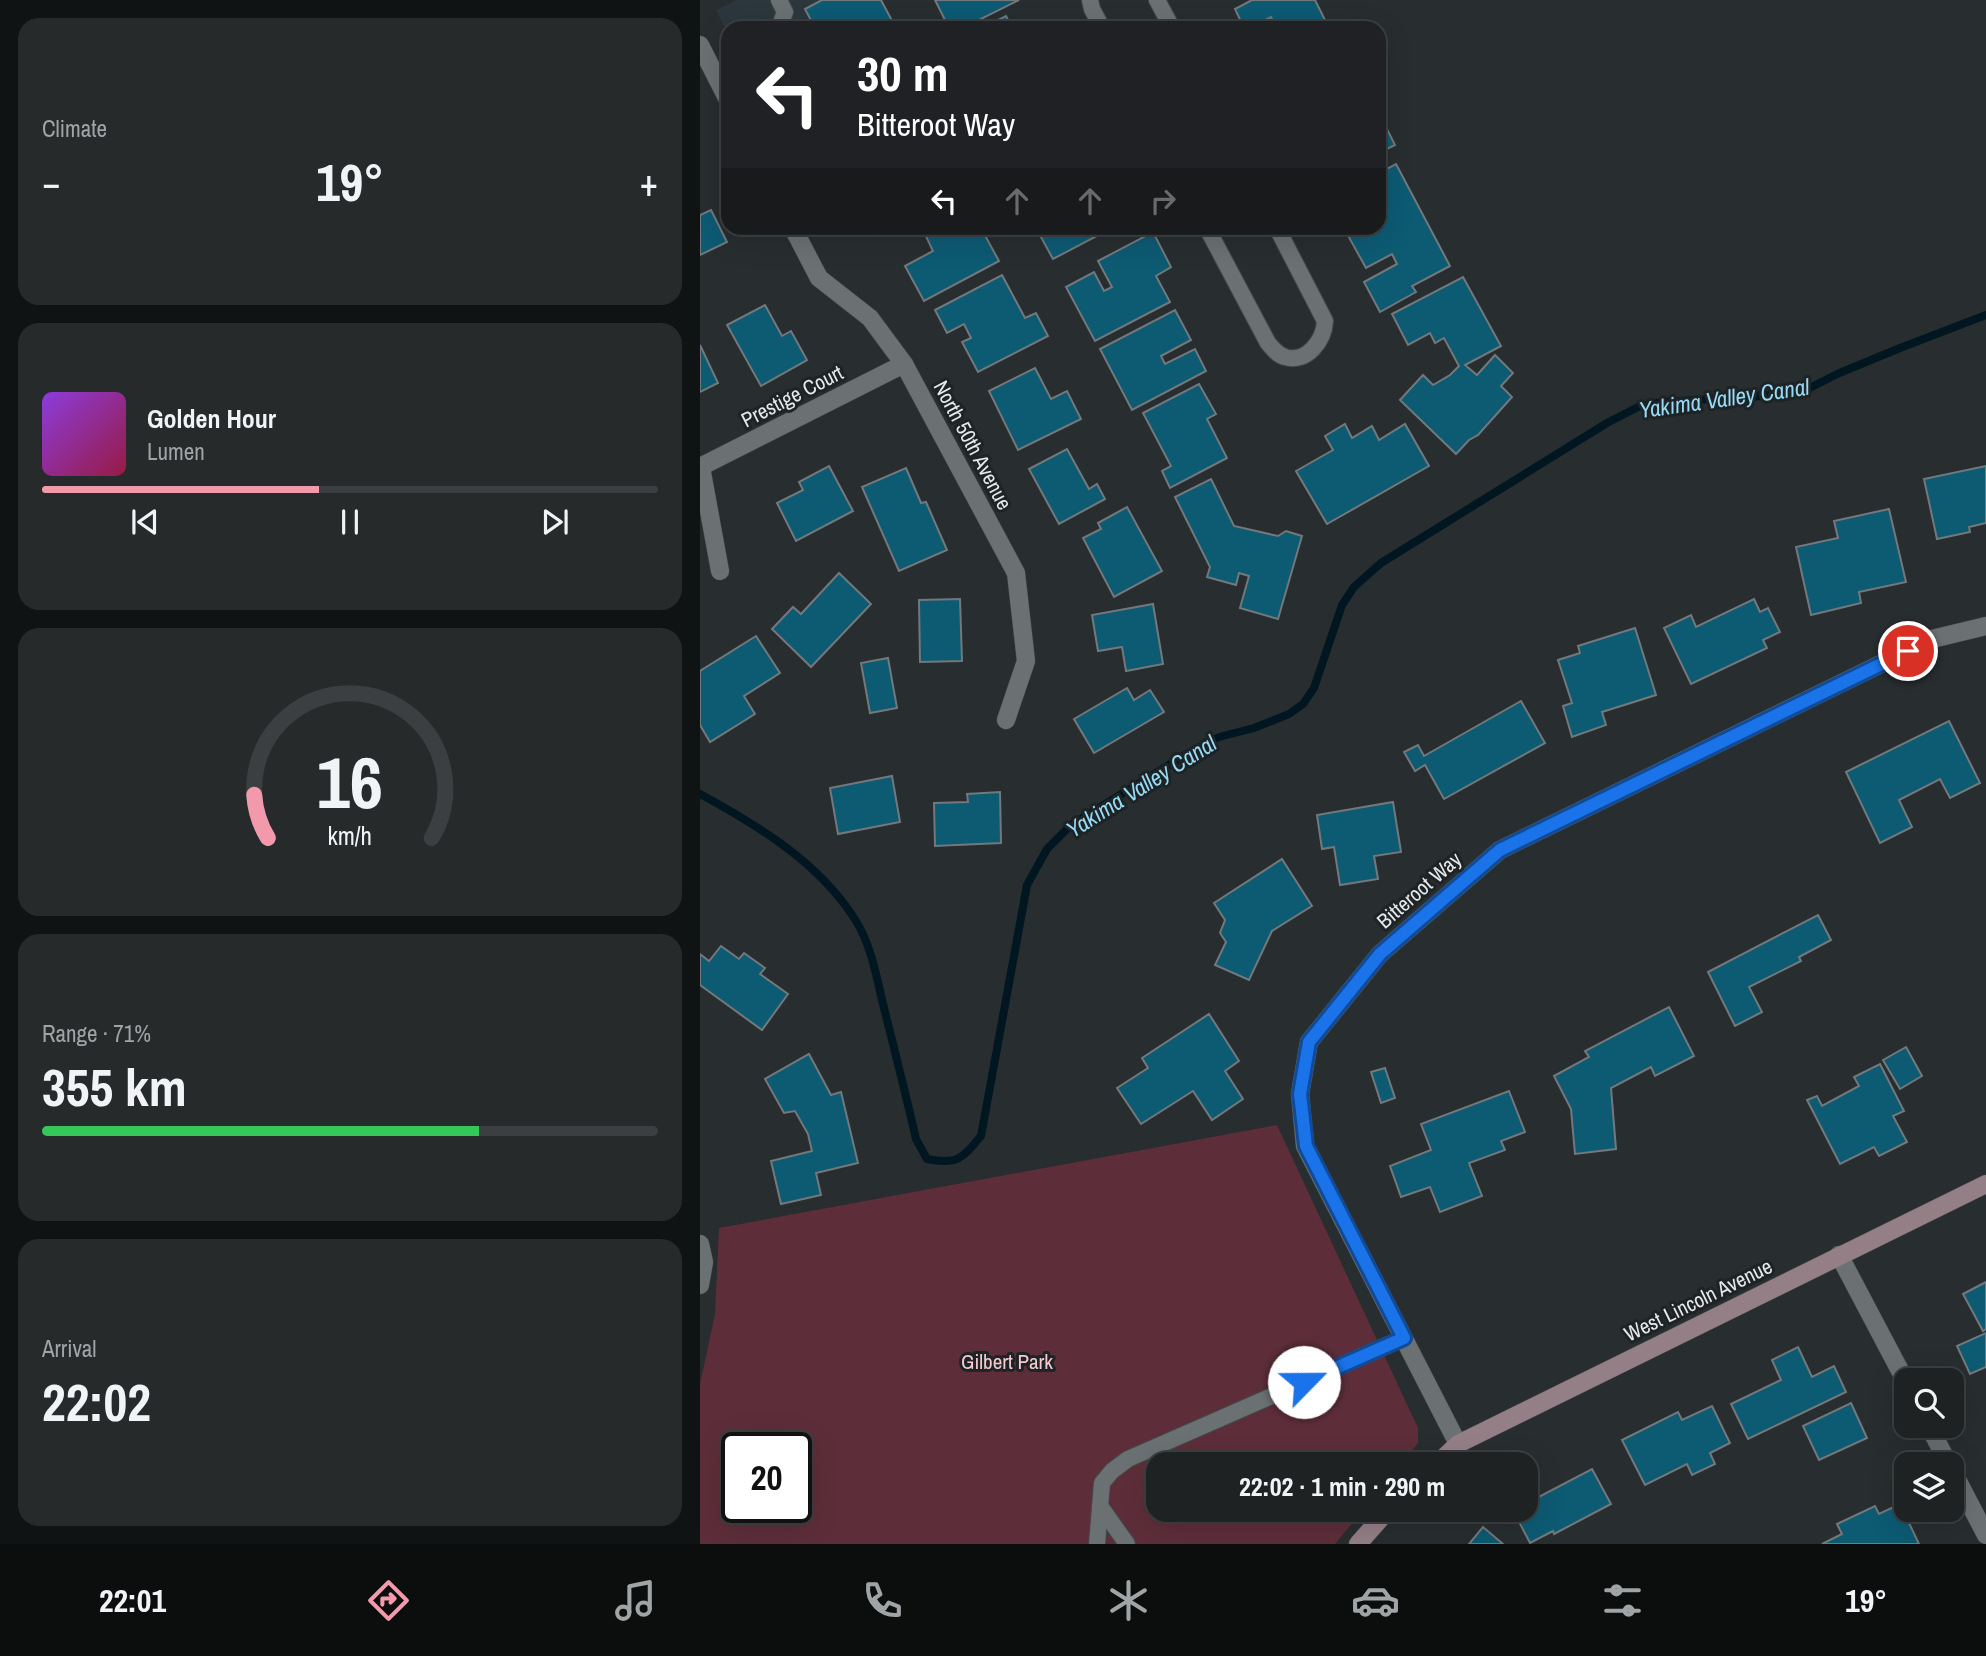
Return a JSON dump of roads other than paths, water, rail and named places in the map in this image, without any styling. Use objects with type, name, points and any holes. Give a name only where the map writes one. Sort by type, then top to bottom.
[{"type":"street","points":[[700,45],[721,86]]},
{"type":"street","name":"North 50th Avenue","points":[[796,235],[818,278],[870,318],[904,364],[1016,573],[1026,661],[1006,720]]},
{"type":"street","name":"Prestige Court","points":[[700,467],[904,364]]},
{"type":"street","points":[[700,467],[720,571]]},
{"type":"street","name":"Bitteroot Way","points":[[1458,1444],[1306,1146],[1300,1094],[1309,1042],[1380,954],[1500,850],[1932,639],[1986,626]]},
{"type":"street","name":"West Lincoln Avenue","points":[[1450,1452],[1458,1444],[1986,1184]]},
{"type":"street","points":[[700,1244],[704,1262],[700,1285]]},
{"type":"street","points":[[1839,1255],[1899,1368]]},
{"type":"street","points":[[1964,1493],[1986,1535]]},
{"type":"street","points":[[1358,1544],[1377,1522]]},
{"type":"lane","points":[[779,0],[786,12],[782,21]]},
{"type":"lane","points":[[1090,0],[1098,21]]},
{"type":"lane","points":[[1157,0],[1168,21]]},
{"type":"lane","points":[[1211,235],[1268,343],[1276,353],[1286,358],[1296,358],[1307,354],[1319,343],[1325,332],[1325,321],[1281,235]]},
{"type":"lane","points":[[1097,1544],[1102,1483],[1128,1459],[1404,1338]]},
{"type":"lane","points":[[1100,1506],[1127,1544]]},
{"type":"waterway","name":"Yakima Valley Canal","points":[[700,794],[787,848],[825,881],[856,921],[870,953],[916,1139],[927,1159],[945,1161],[958,1158],[981,1136],[1027,885],[1047,849],[1071,825],[1187,754],[1219,737],[1254,728],[1289,714],[1303,704],[1314,688],[1342,605],[1354,587],[1381,563],[1607,423],[1638,407],[1663,402],[1763,396],[1806,390],[1837,374],[1986,315]]},
{"type":"park label","name":"Gilbert Park","points":[[1007,1361]]}]
